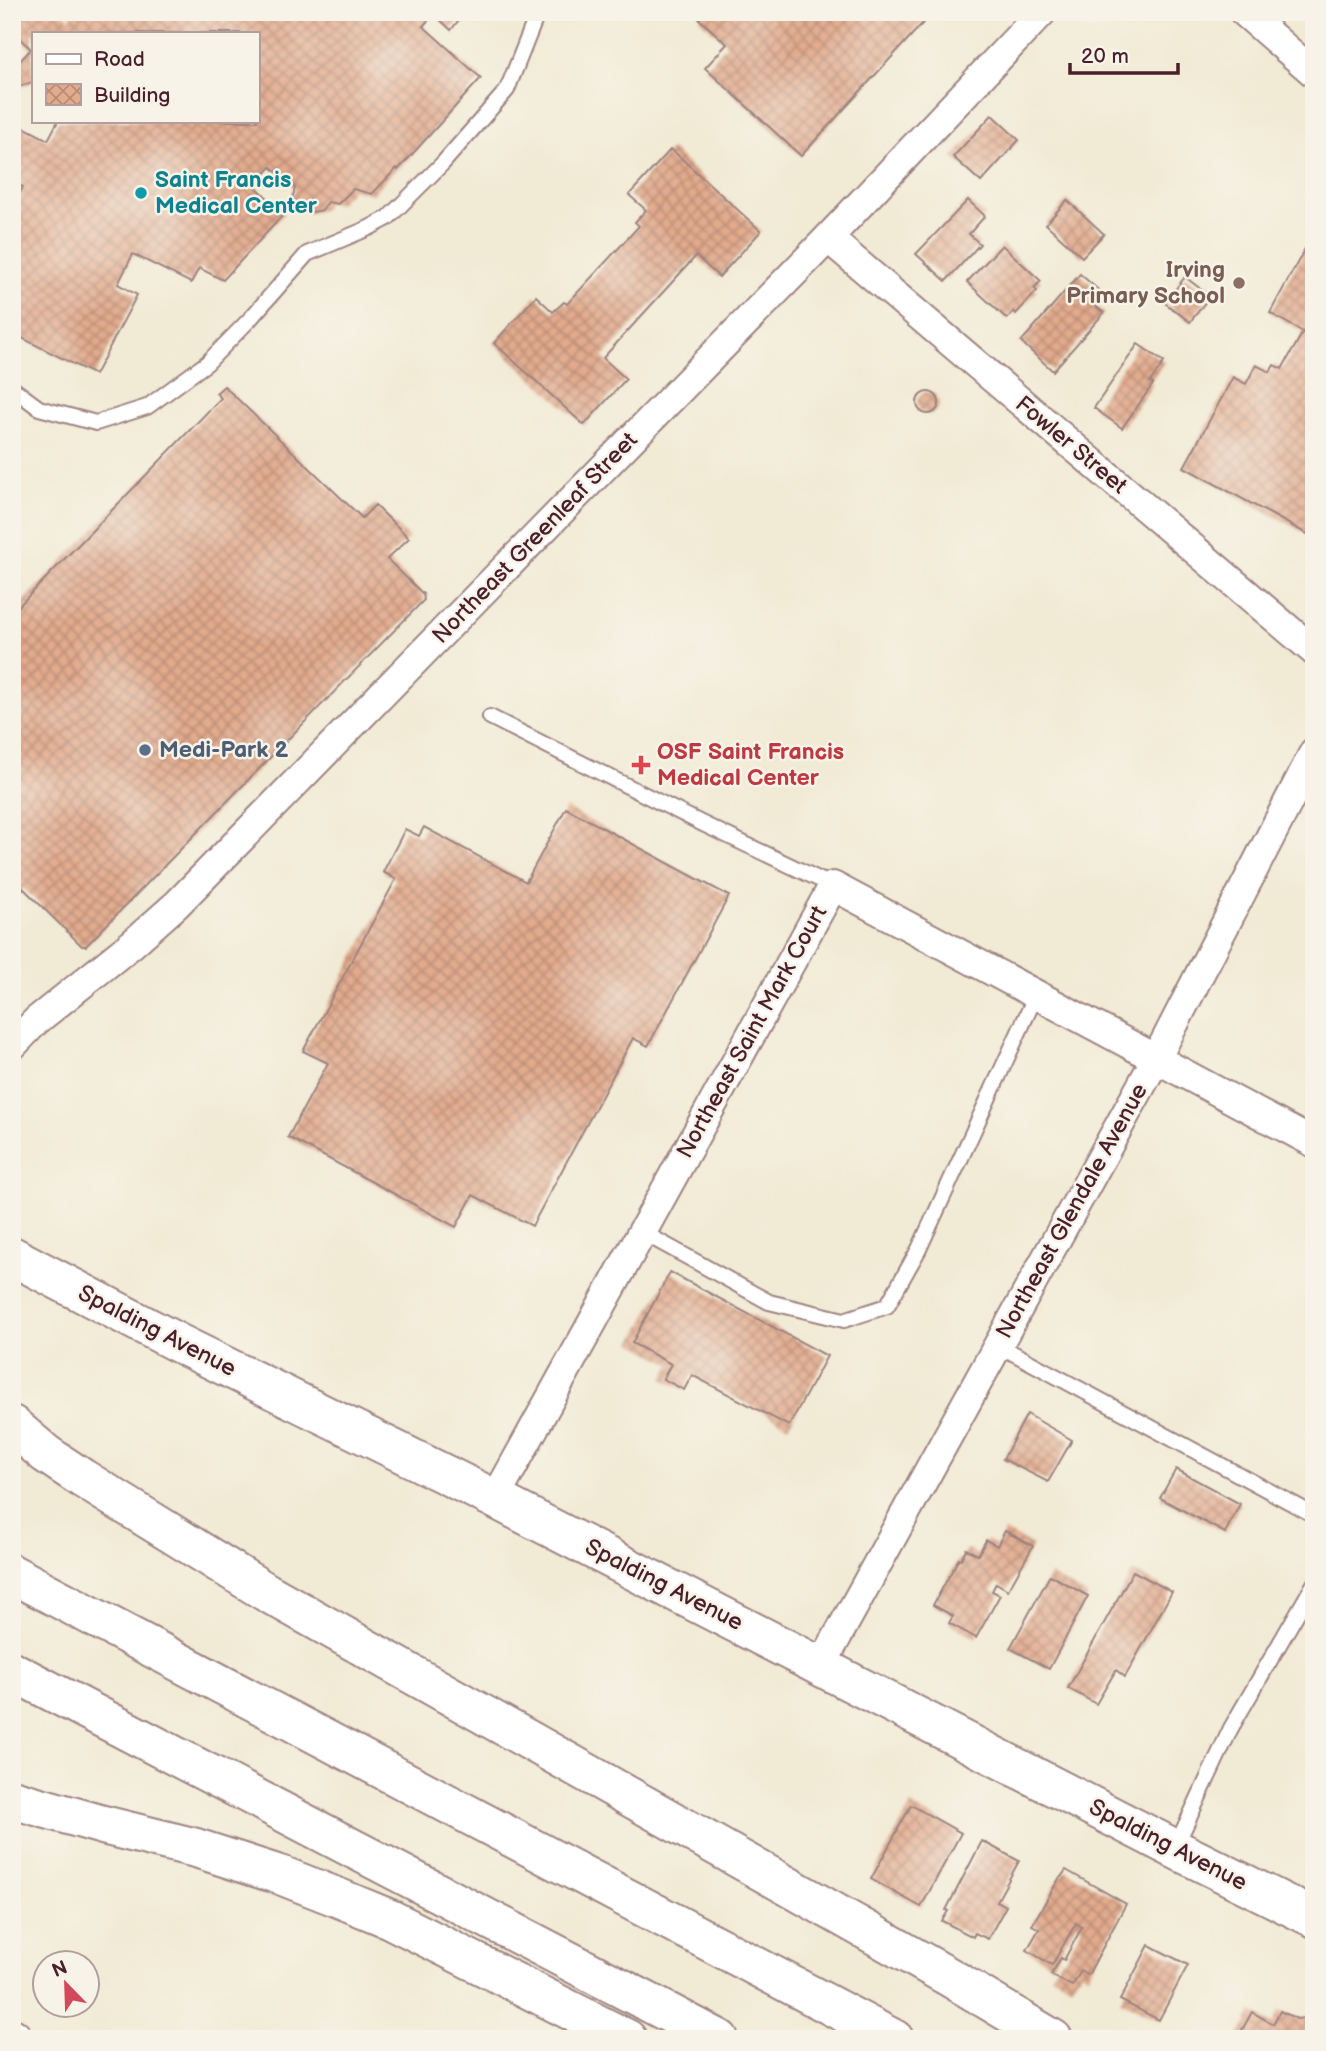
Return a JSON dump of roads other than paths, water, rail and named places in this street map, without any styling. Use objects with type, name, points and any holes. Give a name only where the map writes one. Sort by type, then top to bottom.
[{"type":"main road","name":"Spalding Avenue","points":[[12,1256],[176,1342],[495,1499],[1314,1918]]},
{"type":"main road","points":[[12,1425],[82,1478],[266,1592],[951,1978],[1053,2039]]},
{"type":"main road","points":[[12,1574],[894,2039]]},
{"type":"main road","points":[[12,1671],[719,2039]]},
{"type":"main road","points":[[12,1681],[291,1816]]},
{"type":"main road","points":[[12,1799],[196,1848],[339,1898],[390,1919],[628,2039]]},
{"type":"street","name":"Northeast Greenleaf Street","points":[[12,1046],[36,1021],[177,904],[828,238],[1042,12]]},
{"type":"street","points":[[1244,12],[1314,73]]},
{"type":"street","name":"Fowler Street","points":[[828,238],[1314,652]]},
{"type":"street","name":"Northeast Glendale Avenue","points":[[821,1666],[1156,1059],[1314,752]]},
{"type":"street","name":"Northeast Saint Mark Court","points":[[495,1499],[833,886],[1314,1143]]},
{"type":"lane","points":[[12,388],[39,408],[96,423],[147,407],[207,363],[307,254],[388,218],[443,163],[507,90],[538,12]]},
{"type":"lane","points":[[490,717],[833,886]]},
{"type":"lane","points":[[642,1232],[769,1302],[844,1320],[887,1306],[919,1249],[1036,995]]},
{"type":"lane","points":[[998,1345],[1314,1515]]},
{"type":"lane","points":[[1175,1849],[1231,1728],[1314,1584]]},
{"type":"place","name":"Saint Francis Medical Center","points":[[141,193]]},
{"type":"place","name":"Irving Primary School","points":[[1239,283]]},
{"type":"place","name":"Medi-Park 2","points":[[145,750]]},
{"type":"place","name":"OSF Saint Francis Medical Center","points":[[641,765]]}]
